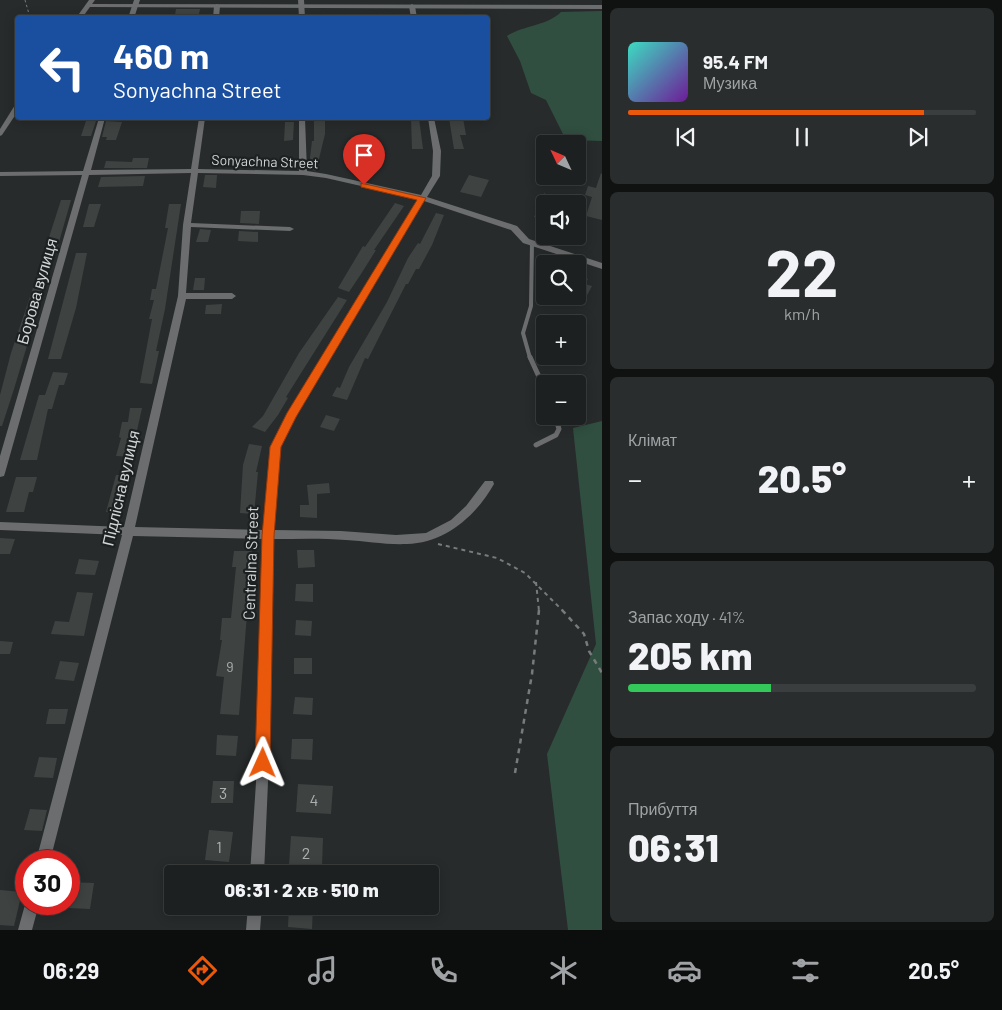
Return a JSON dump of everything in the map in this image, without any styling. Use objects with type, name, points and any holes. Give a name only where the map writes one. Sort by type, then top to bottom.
[{"type":"street","points":[[81,15],[91,2],[217,6],[302,3],[412,3],[602,7]]},
{"type":"street","points":[[216,15],[217,6]]},
{"type":"street","points":[[0,134],[15,110]]},
{"type":"street","name":"Борова вулиця","points":[[0,473],[101,120]]},
{"type":"street","name":"Підлісна вулиця","points":[[46,850],[128,533],[182,296],[187,225],[202,120]]},
{"type":"street","points":[[302,120],[303,173]]},
{"type":"street","name":"Centralna Street","points":[[257,865],[262,782],[268,536],[275,447],[291,416],[436,176],[437,151],[431,120]]},
{"type":"street","name":"Sonyachna Street","points":[[0,174],[195,171],[303,173],[422,198],[514,228],[526,241],[602,266]]},
{"type":"street","points":[[187,225],[290,229]]},
{"type":"street","points":[[182,296],[232,296]]},
{"type":"street","points":[[0,526],[128,533],[268,536],[342,535],[419,540],[441,532],[454,524],[474,505],[490,484]]},
{"type":"street","points":[[25,930],[29,915]]},
{"type":"street","points":[[253,930],[254,915]]},
{"type":"lane","points":[[532,243],[531,306],[523,333],[527,351],[538,375]]},
{"type":"lane","points":[[536,445],[556,435],[559,429],[558,425]]},
{"type":"path","points":[[24,0],[29,14]]},
{"type":"path","points":[[419,540],[497,558],[525,573],[536,582],[584,634],[589,652],[602,673]]},
{"type":"path","points":[[515,773],[532,674],[540,605],[536,582]]},
{"type":"green space","points":[[602,11],[602,141],[586,141],[586,135],[564,135],[546,100],[531,93],[520,61],[507,36],[549,20],[561,12]]},
{"type":"green space","points":[[602,421],[602,930],[568,930],[547,754],[596,644],[573,428]]},
{"type":"building","points":[[176,9],[200,9],[199,14],[175,15]]},
{"type":"building","points":[[314,120],[325,120],[325,134],[316,171],[309,169],[312,141],[314,141]]},
{"type":"building","points":[[411,120],[419,120],[423,149],[412,149]]},
{"type":"building","points":[[449,120],[463,120],[466,135],[460,135],[464,149],[454,149]]},
{"type":"building","points":[[86,121],[96,121],[91,136],[81,136]]},
{"type":"building","points":[[106,121],[122,122],[116,140],[106,140],[107,137],[102,137]]},
{"type":"building","points":[[285,122],[294,122],[293,140],[284,141]]},
{"type":"building","points":[[133,158],[149,158],[147,168],[104,168],[106,161],[132,162]]},
{"type":"building","points":[[601,173],[602,220],[586,216],[592,197],[585,195],[588,186],[596,188]]},
{"type":"building","points":[[205,175],[217,175],[216,188],[203,187]]},
{"type":"building","points":[[469,175],[489,180],[481,197],[460,192]]},
{"type":"building","points":[[145,176],[143,186],[98,187],[101,177]]},
{"type":"building","points":[[61,200],[71,200],[55,256],[43,256]]},
{"type":"building","points":[[395,203],[404,206],[374,250],[376,250],[349,292],[338,288],[363,246],[365,247]]},
{"type":"building","points":[[89,204],[101,204],[94,227],[83,227]]},
{"type":"building","points":[[169,204],[181,204],[165,309],[156,351],[159,351],[152,384],[140,383],[152,319],[149,319],[154,300],[150,300],[152,289],[156,289],[168,228],[165,228]]},
{"type":"building","points":[[241,211],[260,211],[259,224],[240,223]]},
{"type":"building","points":[[436,213],[444,215],[432,245],[419,269],[416,269],[408,284],[406,284],[368,359],[365,358],[347,400],[332,396],[337,387],[340,388],[349,367],[387,302],[408,258],[418,243],[420,244]]},
{"type":"building","points":[[200,229],[211,230],[208,242],[196,242]]},
{"type":"building","points":[[239,231],[258,232],[258,242],[238,241]]},
{"type":"building","points":[[76,253],[87,253],[76,308],[61,359],[48,359]]},
{"type":"building","points":[[37,276],[48,276],[14,389],[2,426],[0,426],[0,395],[11,353]]},
{"type":"building","points":[[195,278],[205,278],[204,290],[193,290]]},
{"type":"building","points":[[586,284],[592,286],[586,297]]},
{"type":"building","points":[[338,297],[347,300],[286,397],[288,398],[278,415],[265,432],[252,427],[263,416],[299,353]]},
{"type":"building","points":[[222,304],[221,314],[205,314],[206,305]]},
{"type":"building","points":[[53,372],[68,373],[64,385],[59,385],[52,409],[48,409],[37,460],[20,460],[39,395],[45,395]]},
{"type":"building","points":[[130,408],[142,408],[134,444],[138,445],[134,457],[116,456],[121,438],[119,437],[122,422],[128,422]]},
{"type":"building","points":[[326,415],[340,419],[334,431],[320,427]]},
{"type":"building","points":[[249,444],[262,446],[256,472],[258,472],[254,514],[240,513],[243,465]]},
{"type":"building","points":[[116,475],[130,475],[123,512],[106,512]]},
{"type":"building","points":[[16,477],[37,477],[33,492],[29,492],[24,512],[6,512]]},
{"type":"building","points":[[329,483],[330,493],[317,494],[317,518],[300,517],[300,505],[309,505],[307,485]]},
{"type":"building","points":[[0,538],[15,539],[10,554],[0,554]]},
{"type":"building","points":[[297,550],[314,550],[315,567],[298,568]]},
{"type":"building","points":[[234,551],[252,551],[239,715],[220,714],[224,677],[216,676],[222,640],[220,640],[222,618],[231,618],[236,567],[232,567]]},
{"type":"building","points":[[79,559],[99,561],[95,575],[75,574]]},
{"type":"building","points":[[296,584],[313,584],[313,602],[295,601]]},
{"type":"building","points":[[77,592],[93,593],[84,636],[51,634],[55,621],[69,622]]},
{"type":"building","points":[[296,620],[312,621],[311,636],[295,635]]},
{"type":"building","points":[[0,641],[13,642],[10,654],[0,654]]},
{"type":"building","points":[[294,658],[312,658],[312,674],[294,674]]},
{"type":"building","points":[[60,661],[79,663],[74,681],[55,679]]},
{"type":"building","points":[[295,697],[313,698],[312,715],[293,714]]},
{"type":"building","points":[[49,709],[68,709],[65,724],[46,724]]},
{"type":"building","points":[[217,735],[238,736],[236,756],[216,755]]},
{"type":"building","points":[[292,739],[313,739],[312,760],[291,759]]},
{"type":"building","points":[[39,757],[57,758],[53,778],[34,777]]},
{"type":"building","points":[[213,781],[234,781],[233,803],[211,803]]},
{"type":"building","points":[[298,784],[333,786],[331,814],[296,812]]},
{"type":"building","points":[[30,809],[47,810],[42,831],[24,830]]},
{"type":"building","points":[[209,830],[233,832],[229,862],[205,860]]},
{"type":"building","points":[[291,836],[323,838],[322,865],[289,865]]},
{"type":"building","points":[[80,882],[94,883],[90,909],[80,909]]},
{"type":"building","points":[[0,890],[15,891],[15,915],[17,915],[14,926],[0,925]]},
{"type":"building","points":[[289,915],[313,915],[312,929],[288,927]]},
{"type":"route","points":[[263,763],[268,536],[275,447],[291,416],[422,198],[364,185]]}]
